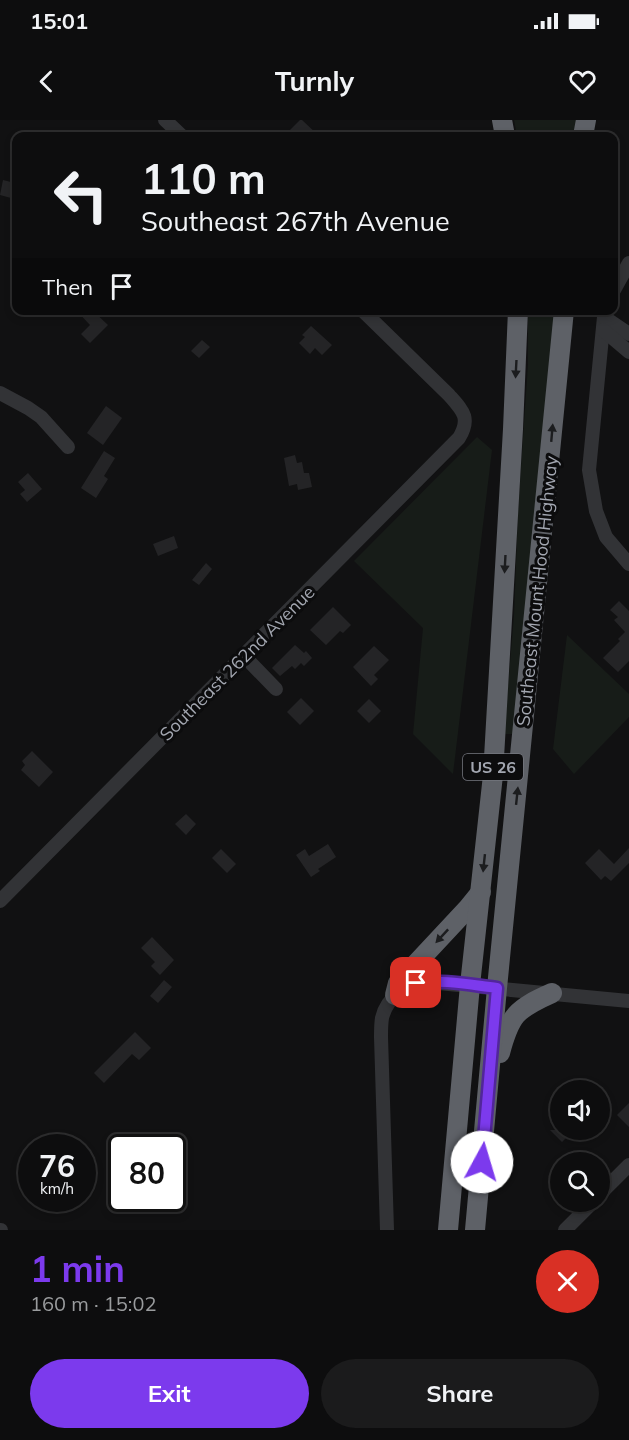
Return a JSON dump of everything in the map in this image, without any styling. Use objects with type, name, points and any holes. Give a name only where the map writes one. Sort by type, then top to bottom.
[{"type":"highway","name":"Southeast Mount Hood Highway","points":[[448,1230],[470,985],[493,775],[518,315]]},
{"type":"highway","name":"Southeast Mount Hood Highway","points":[[475,1230],[564,315]]},
{"type":"highway","points":[[493,775],[501,843],[488,967],[497,988]]},
{"type":"highway","points":[[395,995],[398,983],[481,892]]},
{"type":"highway","points":[[470,985],[480,1005],[466,1139],[477,1204]]},
{"type":"highway","points":[[488,1099],[511,1020],[525,1005],[552,993]]},
{"type":"street","points":[[165,120],[178,132]]},
{"type":"street","points":[[618,283],[629,263]]},
{"type":"street","name":"Southeast 262nd Avenue","points":[[0,901],[459,438],[465,428],[466,420],[462,409],[367,315]]},
{"type":"street","points":[[604,319],[629,334]]},
{"type":"street","points":[[604,319],[629,352]]},
{"type":"street","points":[[604,319],[589,470],[596,511],[606,537],[629,564]]},
{"type":"street","points":[[0,393],[41,417],[68,447]]},
{"type":"street","points":[[244,656],[276,689]]},
{"type":"street","points":[[387,1230],[381,1037],[382,1018],[395,995],[406,987],[427,981],[629,1001]]},
{"type":"street","points":[[610,1184],[629,1165]]},
{"type":"street","points":[[574,1227],[585,1212]]},
{"type":"shaded area","points":[[514,120],[577,120],[576,132],[516,132]]},
{"type":"shaded area","points":[[528,315],[557,315],[513,734],[504,734],[514,615],[528,364]]},
{"type":"shaded area","points":[[477,437],[492,450],[453,774],[413,734],[423,628],[354,561]]},
{"type":"shaded area","points":[[567,635],[629,694],[629,717],[574,774],[553,749]]},
{"type":"building","points":[[302,120],[315,132],[288,132]]},
{"type":"building","points":[[3,180],[12,182],[11,198],[0,195]]},
{"type":"building","points":[[81,315],[97,315],[108,325],[90,343],[81,334],[90,325]]},
{"type":"building","points":[[311,326],[332,345],[322,355],[315,348],[310,354],[299,343],[305,337],[302,335]]},
{"type":"building","points":[[202,340],[210,347],[199,358],[191,351]]},
{"type":"building","points":[[106,406],[122,418],[103,445],[87,433]]},
{"type":"building","points":[[104,451],[115,458],[104,476],[108,479],[96,498],[81,488]]},
{"type":"building","points":[[295,455],[297,463],[302,462],[304,473],[309,473],[312,487],[298,490],[297,484],[289,486],[284,458]]},
{"type":"building","points":[[28,473],[42,489],[27,502],[20,494],[25,490],[18,482]]},
{"type":"building","points":[[174,536],[178,548],[158,556],[153,544]]},
{"type":"building","points":[[206,563],[212,569],[199,585],[192,580]]},
{"type":"building","points":[[619,601],[629,611],[629,661],[618,672],[603,658],[620,641],[618,639],[625,632],[614,620],[618,617],[610,610]]},
{"type":"building","points":[[333,607],[351,625],[343,633],[340,631],[326,645],[310,630]]},
{"type":"building","points":[[295,645],[304,653],[306,651],[312,658],[304,666],[301,663],[295,669],[292,666],[280,676],[272,668]]},
{"type":"building","points":[[374,646],[389,660],[374,675],[378,679],[371,686],[353,667]]},
{"type":"building","points":[[301,698],[314,711],[300,725],[287,712]]},
{"type":"building","points":[[369,699],[381,711],[369,723],[357,711]]},
{"type":"building","points":[[32,751],[53,772],[39,787],[21,770],[25,765],[22,761]]},
{"type":"building","points":[[186,814],[196,824],[186,835],[175,824]]},
{"type":"building","points":[[328,844],[336,857],[318,869],[320,871],[311,877],[296,855],[305,849],[309,856]]},
{"type":"building","points":[[629,848],[629,863],[611,881],[605,876],[601,880],[585,863],[599,849],[614,864]]},
{"type":"building","points":[[221,849],[236,864],[227,873],[212,858]]},
{"type":"building","points":[[152,937],[174,960],[160,975],[151,966],[155,962],[141,948]]},
{"type":"building","points":[[164,980],[172,987],[158,1003],[150,996]]},
{"type":"building","points":[[135,1032],[151,1048],[139,1060],[132,1054],[104,1083],[94,1073]]},
{"type":"building","points":[[629,1103],[629,1127],[617,1115]]},
{"type":"route","points":[[416,983],[427,981],[497,988],[482,1162]]}]
